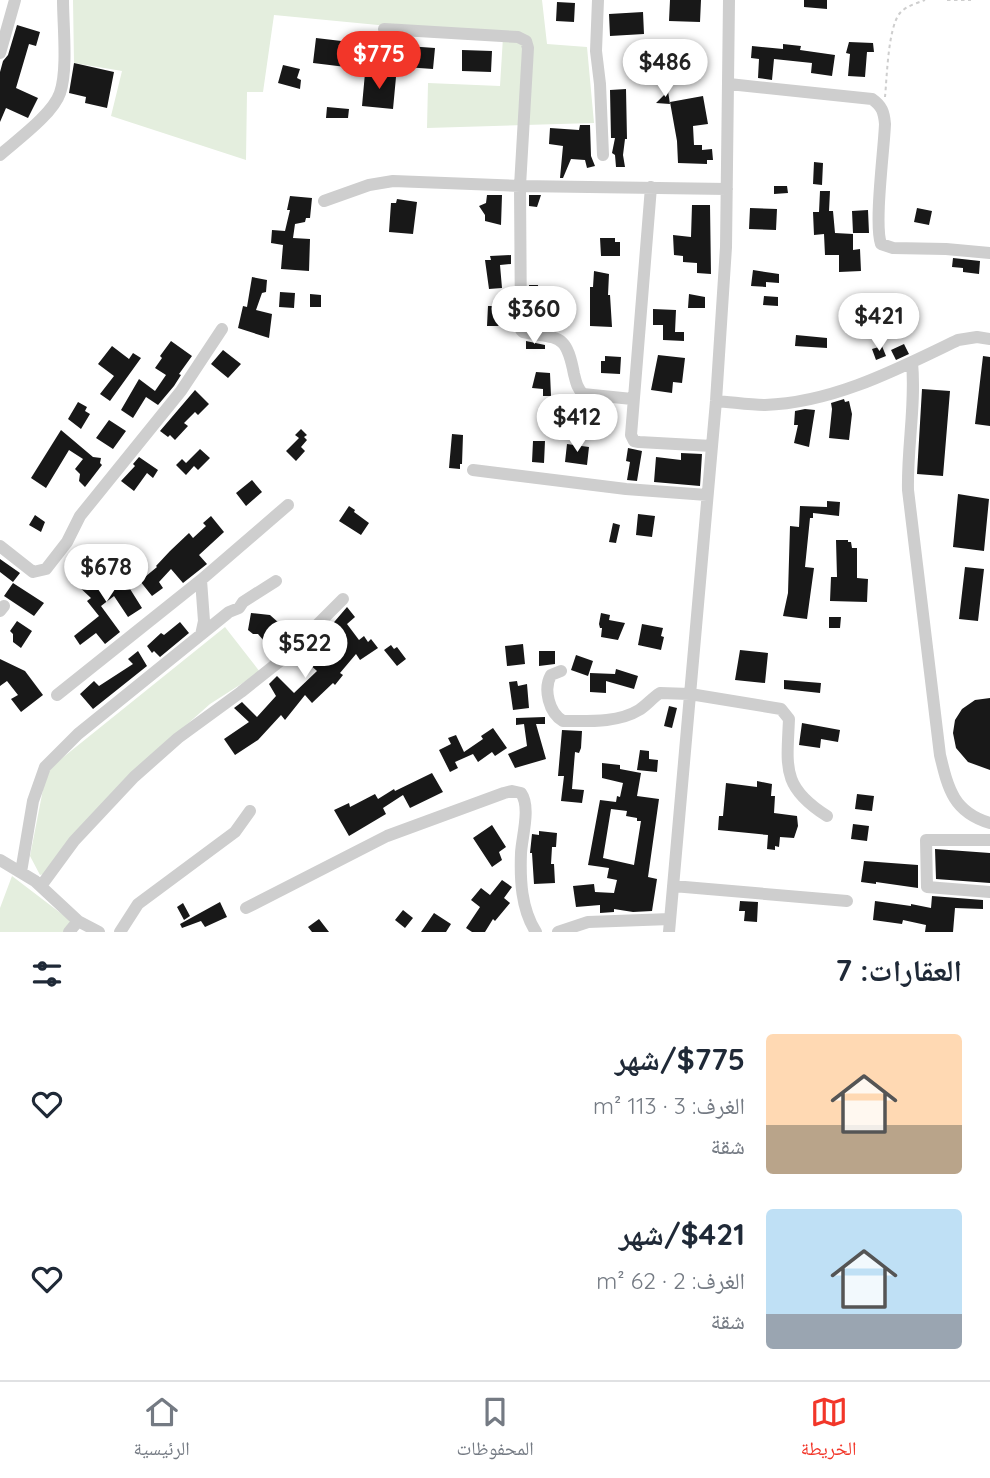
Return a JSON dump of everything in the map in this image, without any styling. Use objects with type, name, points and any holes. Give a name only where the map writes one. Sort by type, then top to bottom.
[{"type":"street","points":[[0,53],[15,0]]},
{"type":"street","points":[[0,155],[33,125],[60,93],[63,70],[63,0]]},
{"type":"street","points":[[598,0],[596,51],[603,155]]},
{"type":"street","points":[[558,932],[588,922],[670,926],[716,401],[727,189],[729,0]]},
{"type":"street","points":[[384,29],[518,37],[526,41],[528,48],[520,186],[521,330],[563,341],[569,349],[577,386],[583,394],[632,399]]},
{"type":"street","points":[[729,84],[872,99],[883,109],[885,124],[879,236],[881,244],[893,248],[990,253]]},
{"type":"street","points":[[324,201],[369,185],[393,181],[727,189]]},
{"type":"street","points":[[651,187],[630,429],[634,440],[712,446]]},
{"type":"street","points":[[0,546],[33,572],[46,569],[67,542],[80,516],[181,391],[222,329]]},
{"type":"street","points":[[716,401],[765,405],[803,400],[844,390],[958,340],[977,337],[990,339]]},
{"type":"street","points":[[912,362],[915,386],[907,455],[908,490],[940,755],[948,788],[957,802],[967,812],[990,823]]},
{"type":"street","points":[[473,470],[626,489],[708,495]]},
{"type":"street","points":[[57,695],[201,580],[288,505]]},
{"type":"street","points":[[201,580],[204,621],[201,635]]},
{"type":"street","points":[[21,872],[33,801],[46,767],[78,734],[229,612],[239,608],[250,597],[276,581]]},
{"type":"street","points":[[41,886],[74,841],[134,777],[178,737],[285,657],[343,599]]},
{"type":"street","points":[[561,671],[551,676],[547,686],[554,713],[563,721],[623,717],[641,709],[660,693],[690,694],[785,711],[789,719],[789,775],[803,797],[827,816]]},
{"type":"street","points":[[246,908],[387,836],[504,793],[517,791],[524,797],[525,802],[521,856],[523,898],[526,914],[536,932]]},
{"type":"street","points":[[120,932],[138,904],[235,832],[250,811]]},
{"type":"street","points":[[990,840],[926,840],[927,887],[990,892]]},
{"type":"street","points":[[0,860],[41,886],[78,921],[99,932]]},
{"type":"street","points":[[673,886],[848,901]]},
{"type":"street","points":[[69,932],[78,921]]},
{"type":"path","points":[[883,109],[894,31],[899,14],[911,5],[925,0]]},
{"type":"path","points":[[947,0],[971,0]]},
{"type":"green space","points":[[73,0],[542,0],[547,44],[587,47],[594,123],[427,128],[428,83],[500,86],[503,37],[274,15],[263,92],[247,92],[246,160],[111,116],[122,71],[74,63]]},
{"type":"green space","points":[[225,627],[260,672],[210,704],[131,774],[44,874],[40,875],[30,856],[46,774],[56,763]]},
{"type":"green space","points":[[12,876],[71,921],[72,932],[0,932],[0,908]]},
{"type":"building","points":[[670,0],[701,0],[700,22],[669,21]]},
{"type":"building","points":[[804,0],[827,0],[827,9],[804,7]]},
{"type":"building","points":[[557,2],[575,3],[574,22],[556,21]]},
{"type":"building","points":[[643,12],[644,34],[610,36],[609,14]]},
{"type":"building","points":[[17,25],[40,32],[36,46],[29,44],[16,88],[38,98],[28,118],[6,108],[0,122],[0,72]]},
{"type":"building","points":[[316,38],[350,42],[346,67],[313,63]]},
{"type":"building","points":[[659,39],[661,59],[652,63],[647,40]]},
{"type":"building","points":[[849,42],[873,43],[874,52],[867,52],[865,77],[848,76],[850,54],[846,53]]},
{"type":"building","points":[[783,44],[801,46],[800,50],[835,55],[832,76],[811,73],[812,63],[774,59],[772,80],[758,78],[759,59],[751,58],[752,46],[783,49]]},
{"type":"building","points":[[407,46],[435,48],[433,69],[405,67]]},
{"type":"building","points":[[462,50],[492,51],[491,72],[462,71]]},
{"type":"building","points":[[74,63],[114,72],[107,108],[85,103],[86,97],[69,93]]},
{"type":"building","points":[[283,65],[300,69],[297,78],[301,80],[300,89],[278,83]]},
{"type":"building","points":[[365,73],[396,77],[393,109],[362,106]]},
{"type":"building","points":[[626,89],[627,139],[623,155],[625,167],[616,167],[615,155],[612,153],[615,138],[611,138],[610,90]]},
{"type":"building","points":[[668,91],[670,104],[656,103]]},
{"type":"building","points":[[703,96],[708,124],[693,126],[694,145],[702,145],[702,150],[712,149],[713,160],[707,160],[707,164],[678,163],[670,102]]},
{"type":"building","points":[[327,107],[349,109],[348,118],[326,118]]},
{"type":"building","points":[[580,125],[590,125],[591,156],[595,166],[587,168],[585,160],[571,159],[563,178],[560,178],[563,146],[549,144],[550,128],[579,130]]},
{"type":"building","points":[[814,162],[823,163],[822,185],[813,184]]},
{"type":"building","points":[[774,186],[787,186],[788,193],[774,194]]},
{"type":"building","points":[[820,191],[830,191],[829,211],[833,211],[835,233],[853,234],[853,250],[860,249],[861,271],[839,272],[839,255],[825,255],[824,234],[814,235],[813,212],[819,212]]},
{"type":"building","points":[[487,195],[502,195],[501,225],[485,221],[485,215],[479,206],[486,203]]},
{"type":"building","points":[[529,195],[541,195],[537,207],[529,206]]},
{"type":"building","points":[[290,196],[312,198],[310,218],[295,224],[293,238],[310,239],[309,271],[281,269],[283,245],[271,243],[272,230],[285,231]]},
{"type":"building","points":[[397,199],[417,202],[413,234],[389,232],[391,203],[396,203]]},
{"type":"building","points":[[692,205],[710,205],[711,274],[697,273],[697,263],[683,262],[683,256],[674,255],[673,235],[691,237]]},
{"type":"building","points":[[750,208],[777,209],[776,230],[749,229]]},
{"type":"building","points":[[917,208],[932,211],[929,225],[914,222]]},
{"type":"building","points":[[868,210],[869,233],[853,233],[852,211]]},
{"type":"building","points":[[600,238],[615,238],[615,242],[620,242],[620,256],[601,256]]},
{"type":"building","points":[[511,255],[511,264],[500,265],[502,288],[489,289],[485,260],[491,260],[490,256]]},
{"type":"building","points":[[953,258],[980,261],[979,274],[952,267]]},
{"type":"building","points":[[753,270],[779,274],[779,283],[766,282],[766,287],[751,286]]},
{"type":"building","points":[[594,271],[609,274],[608,295],[612,327],[590,326],[590,287],[593,287]]},
{"type":"building","points":[[252,277],[267,280],[266,292],[262,293],[256,310],[272,314],[269,338],[238,328],[243,306],[247,307]]},
{"type":"building","points":[[529,285],[538,285],[539,310],[536,310],[535,325],[530,324]]},
{"type":"building","points":[[280,292],[295,293],[294,308],[279,307]]},
{"type":"building","points":[[310,294],[321,295],[321,307],[310,307]]},
{"type":"building","points":[[689,294],[705,297],[705,308],[688,308]]},
{"type":"building","points":[[764,296],[778,297],[778,306],[763,305]]},
{"type":"building","points":[[488,306],[503,306],[503,326],[487,326]]},
{"type":"building","points":[[653,309],[676,310],[675,332],[684,332],[684,341],[663,340],[663,325],[653,325]]},
{"type":"building","points":[[796,335],[827,338],[827,348],[795,346]]},
{"type":"building","points":[[171,341],[192,356],[174,386],[158,405],[146,397],[133,418],[121,410],[139,379],[155,391],[166,375],[155,368]]},
{"type":"building","points":[[526,341],[545,345],[545,349],[526,349]]},
{"type":"building","points":[[904,344],[909,354],[896,360],[891,350]]},
{"type":"building","points":[[112,346],[129,359],[133,353],[141,358],[110,401],[100,394],[114,376],[98,364]]},
{"type":"building","points":[[882,346],[886,356],[876,360],[872,349]]},
{"type":"building","points":[[223,350],[241,364],[228,378],[211,364]]},
{"type":"building","points":[[658,355],[685,358],[682,383],[673,382],[672,393],[651,390]]},
{"type":"building","points":[[605,356],[621,357],[620,374],[601,373],[601,361],[605,361]]},
{"type":"building","points":[[983,356],[990,357],[990,426],[975,424]]},
{"type":"building","points":[[536,372],[550,373],[551,396],[543,396],[543,389],[532,388]]},
{"type":"building","points":[[922,389],[950,391],[943,476],[917,474]]},
{"type":"building","points":[[195,390],[209,404],[198,415],[195,412],[184,423],[188,426],[175,440],[170,435],[168,437],[160,431]]},
{"type":"building","points":[[844,399],[845,402],[849,401],[852,414],[849,440],[829,438],[831,403]]},
{"type":"building","points":[[563,401],[584,403],[582,420],[571,419],[570,430],[560,429]]},
{"type":"building","points":[[78,402],[87,407],[85,411],[90,414],[81,429],[68,419]]},
{"type":"building","points":[[815,410],[809,447],[794,443],[798,425],[794,425],[795,411]]},
{"type":"building","points":[[109,420],[126,431],[113,449],[96,438]]},
{"type":"building","points":[[301,429],[307,435],[304,437],[307,440],[301,447],[305,451],[296,461],[286,451],[299,438],[295,435]]},
{"type":"building","points":[[61,430],[93,457],[101,458],[102,465],[85,487],[79,481],[80,474],[75,469],[83,459],[69,450],[46,488],[31,478]]},
{"type":"building","points":[[452,434],[463,435],[460,469],[449,468]]},
{"type":"building","points":[[533,441],[545,441],[544,463],[532,462]]},
{"type":"building","points":[[567,444],[589,447],[587,465],[565,462]]},
{"type":"building","points":[[628,448],[642,451],[637,481],[627,480],[630,462],[626,461]]},
{"type":"building","points":[[200,449],[210,458],[198,470],[194,466],[186,475],[176,465],[182,459],[186,463]]},
{"type":"building","points":[[681,453],[702,454],[700,486],[654,482],[656,457],[681,460]]},
{"type":"building","points":[[139,457],[158,470],[153,478],[147,473],[134,491],[121,481],[135,466],[133,464]]},
{"type":"building","points":[[252,480],[262,492],[246,506],[236,493]]},
{"type":"building","points":[[958,494],[989,499],[984,551],[953,547]]},
{"type":"building","points":[[827,501],[840,502],[839,516],[813,513],[813,518],[810,518],[805,567],[814,568],[807,619],[783,616],[788,593],[790,526],[799,527],[800,506],[827,507]]},
{"type":"building","points":[[349,506],[369,523],[361,535],[339,521]]},
{"type":"building","points":[[638,514],[655,516],[652,537],[636,535]]},
{"type":"building","points":[[35,515],[45,522],[41,532],[29,525]]},
{"type":"building","points":[[211,516],[224,532],[199,555],[207,564],[183,583],[171,569],[159,582],[163,588],[152,596],[140,581],[189,533],[193,538],[206,526],[203,523]]},
{"type":"building","points":[[613,523],[620,525],[616,543],[609,542]]},
{"type":"building","points":[[836,540],[848,540],[852,548],[857,548],[857,578],[868,579],[867,602],[830,601],[831,577],[837,577]]},
{"type":"building","points":[[0,559],[20,573],[13,582],[0,572]]},
{"type":"building","points":[[115,565],[142,608],[128,617],[114,596],[101,606],[120,632],[105,644],[96,633],[80,645],[74,636],[99,616],[87,601],[91,598],[77,585],[88,574],[99,584]]},
{"type":"building","points":[[965,567],[984,569],[978,621],[959,619]]},
{"type":"building","points":[[13,583],[44,603],[34,616],[4,596]]},
{"type":"building","points":[[347,607],[355,617],[347,624],[359,640],[364,636],[368,642],[371,639],[378,648],[360,660],[356,654],[340,673],[343,675],[335,685],[333,683],[312,703],[305,695],[285,720],[281,715],[258,740],[235,755],[224,739],[249,722],[234,708],[242,702],[257,717],[276,696],[269,684],[277,676],[294,693],[317,671],[299,655],[308,646],[311,649]]},
{"type":"building","points":[[251,613],[270,615],[288,631],[273,647],[268,640],[264,641],[258,634],[248,630]]},
{"type":"building","points":[[601,613],[610,615],[609,620],[625,623],[618,640],[601,637]]},
{"type":"building","points":[[829,617],[841,617],[840,628],[829,628]]},
{"type":"building","points":[[17,621],[32,631],[21,648],[13,642],[13,634],[10,631]]},
{"type":"building","points":[[180,622],[189,633],[160,657],[154,651],[152,653],[147,646],[161,633],[164,635]]},
{"type":"building","points":[[642,624],[663,628],[661,650],[638,645]]},
{"type":"building","points":[[523,644],[525,664],[507,666],[505,646]]},
{"type":"building","points":[[391,645],[394,649],[397,647],[406,659],[397,666],[384,650]]},
{"type":"building","points":[[740,650],[768,653],[765,683],[735,680]]},
{"type":"building","points":[[138,651],[147,666],[93,709],[80,694],[94,681],[99,686],[133,664],[128,659]]},
{"type":"building","points":[[539,651],[555,651],[555,664],[539,666]]},
{"type":"building","points":[[576,655],[593,661],[588,676],[571,670]]},
{"type":"building","points":[[0,659],[25,671],[43,695],[21,712],[11,699],[18,695],[7,681],[0,686]]},
{"type":"building","points":[[616,669],[638,676],[634,689],[606,681],[606,693],[590,692],[590,673],[615,674]]},
{"type":"building","points":[[784,680],[821,683],[820,693],[784,689]]},
{"type":"building","points":[[517,681],[518,686],[527,684],[529,708],[513,710],[509,682]]},
{"type":"building","points":[[990,698],[990,770],[968,762],[956,748],[953,733],[955,720],[962,709],[975,700]]},
{"type":"building","points":[[669,706],[677,708],[672,728],[664,726]]},
{"type":"building","points":[[545,717],[545,724],[536,724],[546,759],[515,768],[508,754],[527,746],[524,724],[516,725],[516,718]]},
{"type":"building","points":[[802,723],[840,730],[838,742],[821,739],[820,748],[799,745]]},
{"type":"building","points":[[493,728],[507,748],[495,756],[492,752],[478,762],[473,754],[455,762],[458,768],[450,772],[439,750],[451,744],[448,738],[456,735],[464,752]]},
{"type":"building","points":[[562,730],[582,731],[581,748],[579,753],[575,752],[572,789],[584,790],[582,803],[561,801],[564,776],[558,776]]},
{"type":"building","points":[[640,750],[649,751],[649,759],[658,760],[657,772],[637,770]]},
{"type":"building","points":[[602,763],[620,765],[620,769],[641,773],[637,796],[659,799],[648,877],[657,879],[652,911],[614,909],[614,912],[600,913],[600,905],[576,907],[573,886],[594,884],[595,892],[614,893],[617,880],[607,878],[609,868],[588,865],[600,800],[616,802],[623,783],[602,778]],"holes":[[[611,809],[627,811],[626,816],[641,821],[634,865],[603,858]]]},
{"type":"building","points":[[432,773],[443,792],[410,808],[403,795],[383,808],[386,814],[349,836],[334,810],[349,803],[350,807],[375,794],[378,799]]},
{"type":"building","points":[[757,781],[772,784],[771,796],[775,796],[774,813],[797,816],[798,826],[794,838],[780,837],[779,847],[775,846],[775,850],[767,849],[768,835],[718,830],[719,816],[723,816],[726,783],[757,787]]},
{"type":"building","points":[[857,794],[874,796],[872,811],[855,809]]},
{"type":"building","points":[[853,824],[869,826],[867,841],[851,839]]},
{"type":"building","points":[[492,825],[506,847],[499,852],[502,860],[492,867],[473,838]]},
{"type":"building","points":[[539,831],[557,833],[556,847],[552,847],[551,864],[554,864],[555,883],[534,884],[530,853],[532,834],[539,835]]},
{"type":"building","points":[[935,849],[990,853],[990,883],[936,879]]},
{"type":"building","points":[[864,861],[918,865],[918,888],[861,882]]},
{"type":"building","points":[[502,880],[512,887],[504,898],[510,903],[495,921],[493,919],[485,932],[472,932],[466,928],[480,907],[471,900],[481,888],[490,895]]},
{"type":"building","points":[[932,896],[983,900],[983,909],[955,908],[953,932],[925,932],[926,925],[903,920],[902,924],[873,920],[875,901],[931,908]]},
{"type":"building","points":[[740,901],[758,902],[757,922],[744,921],[745,911],[739,911]]},
{"type":"building","points":[[220,902],[227,917],[205,927],[201,921],[182,928],[180,924]]},
{"type":"building","points":[[183,903],[190,916],[184,920],[177,907]]},
{"type":"building","points":[[403,910],[413,918],[405,928],[395,920]]},
{"type":"building","points":[[434,913],[451,924],[446,932],[421,932]]},
{"type":"building","points":[[319,919],[329,932],[312,932],[308,927]]}]
